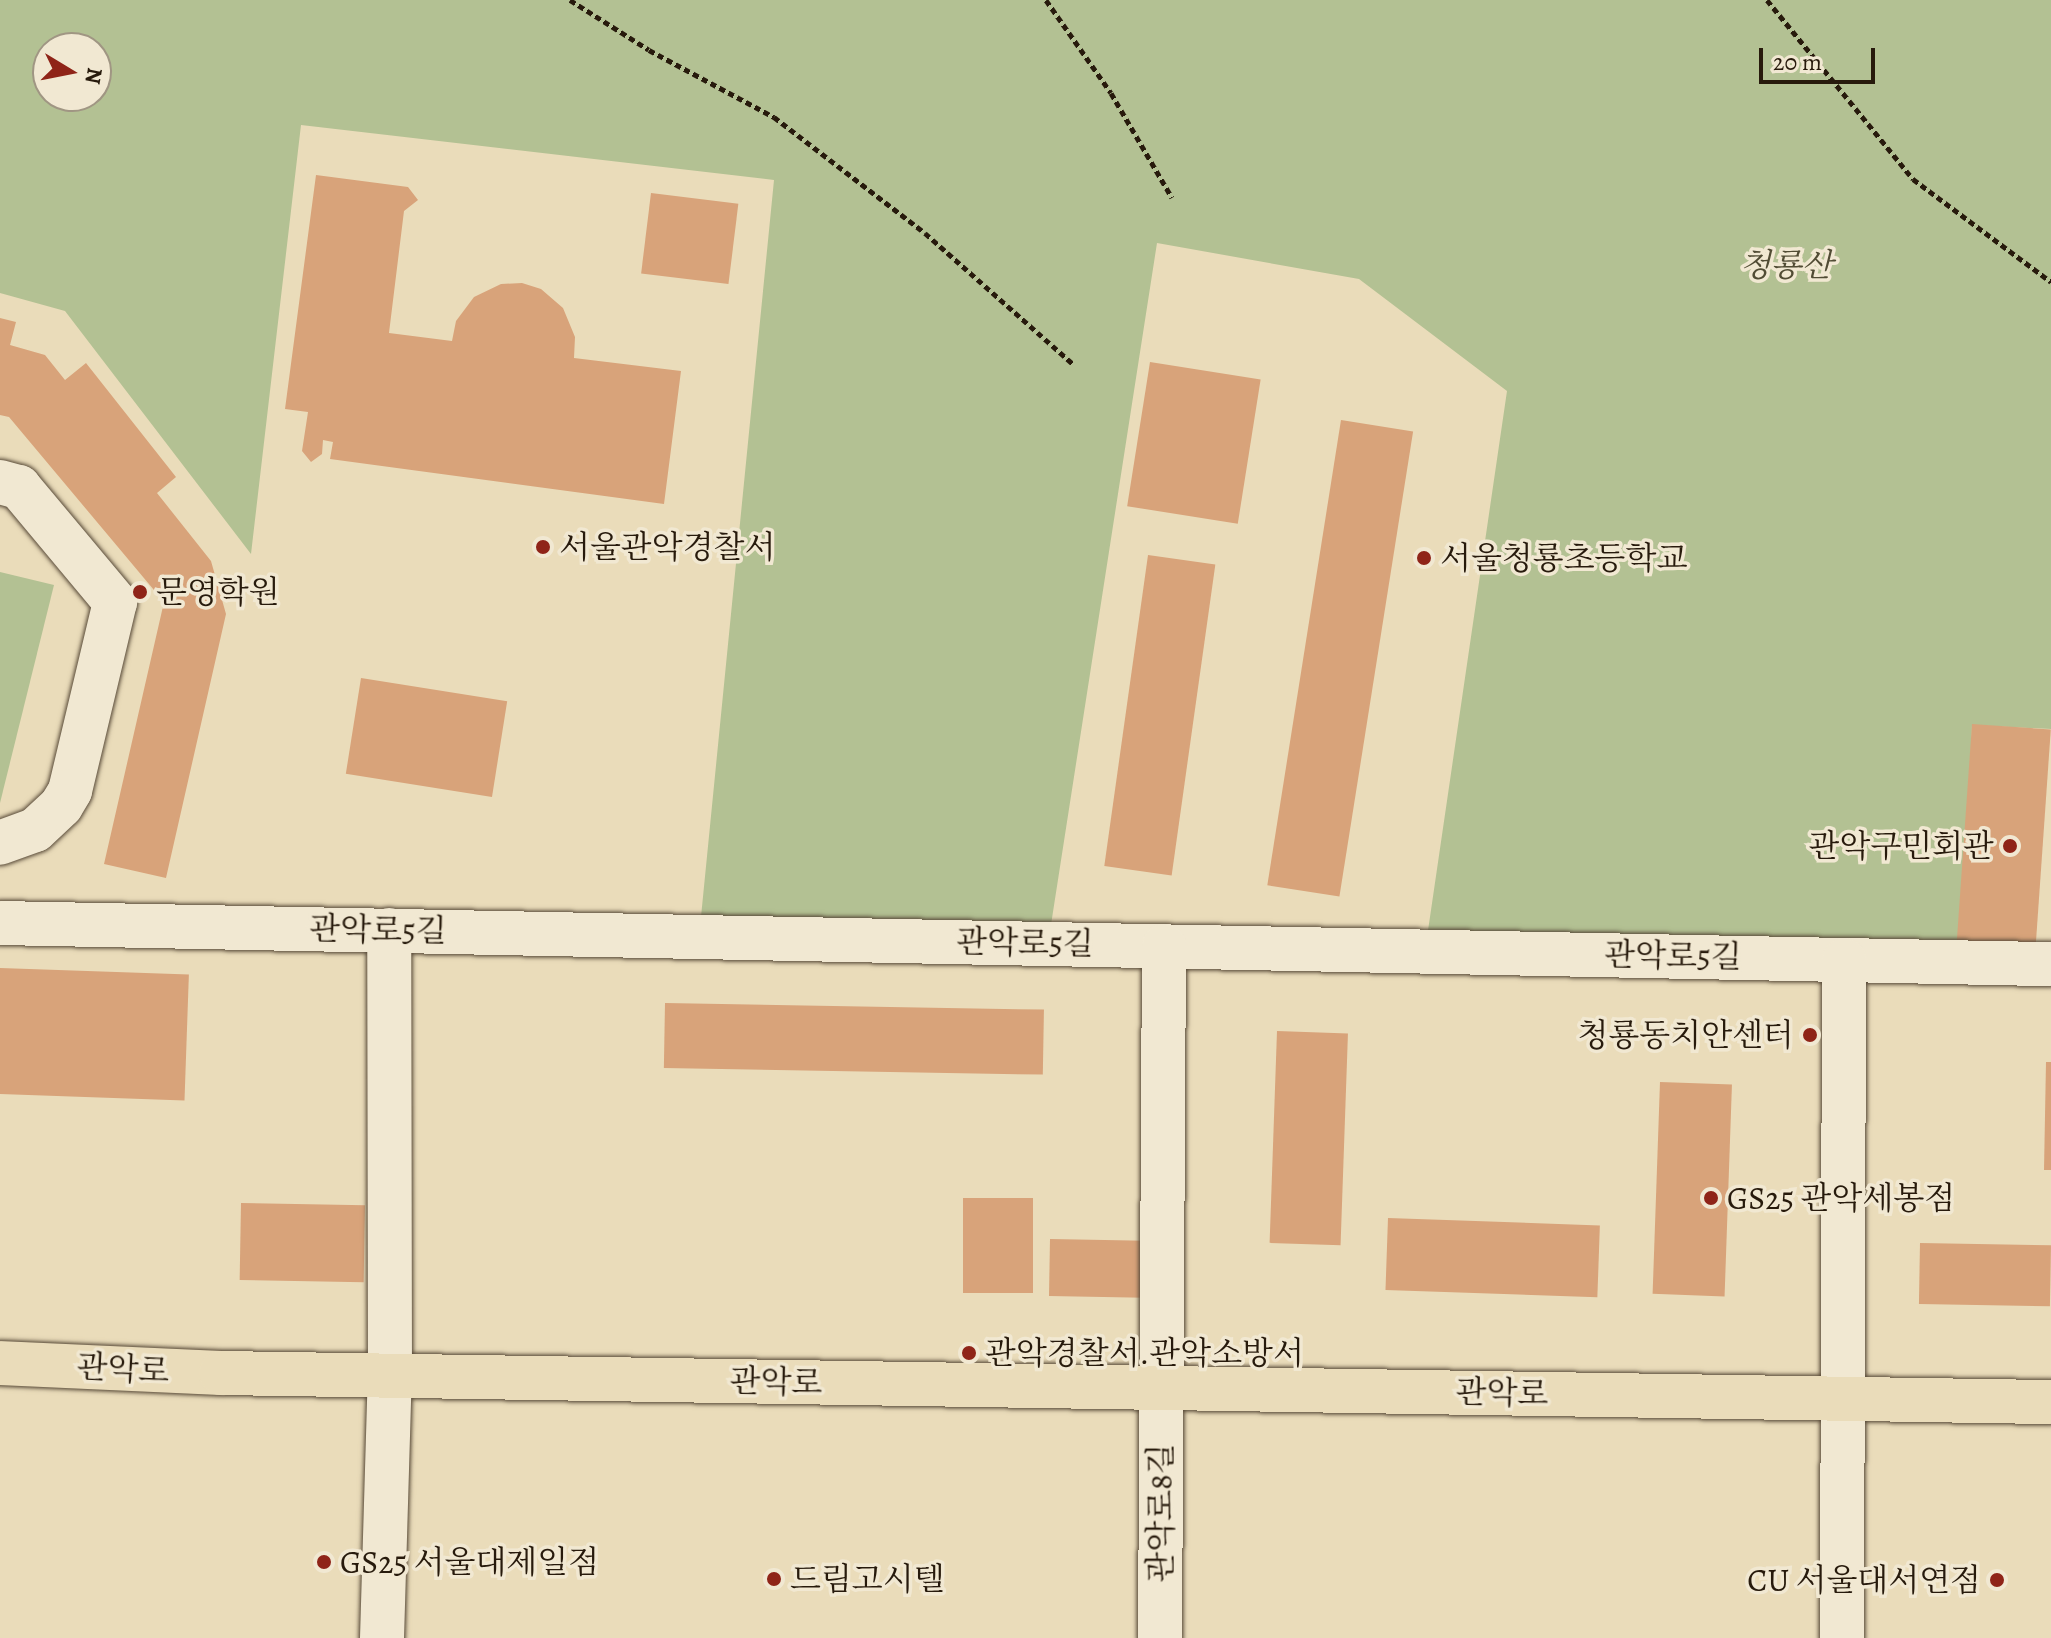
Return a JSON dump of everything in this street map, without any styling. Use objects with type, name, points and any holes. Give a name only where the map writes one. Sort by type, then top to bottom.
[{"type":"main road","name":"관악로","points":[[0,1363],[221,1373],[2051,1402]]},
{"type":"street","points":[[0,482],[19,487],[115,602],[70,791],[61,806],[35,830],[0,843]]},
{"type":"street","name":"관악로5길","points":[[0,923],[2051,964]]},
{"type":"street","points":[[382,1638],[390,1375],[389,930]]},
{"type":"street","points":[[1162,1388],[1164,946]]},
{"type":"street","points":[[1842,1638],[1844,960]]},
{"type":"street","name":"관악로8길","points":[[1160,1638],[1162,1388]]},
{"type":"path","points":[[570,0],[649,50],[774,117],[925,233],[1074,365]]},
{"type":"path","points":[[1046,0],[1111,93],[1172,198]]},
{"type":"path","points":[[1767,0],[1913,179],[2051,282]]},
{"type":"green space","name":"청룡산","points":[[0,0],[2051,0],[2051,729],[1972,725],[1966,962],[1425,951],[1507,391],[1359,279],[1157,243],[1048,944],[699,937],[774,180],[301,125],[251,554],[65,311],[0,293]]},
{"type":"green space","points":[[0,572],[54,585],[0,803]]},
{"type":"building","points":[[316,175],[408,187],[418,200],[404,211],[389,333],[452,341],[456,321],[474,297],[501,284],[522,283],[541,289],[563,308],[575,337],[574,358],[681,371],[664,504],[330,459],[333,442],[323,440],[322,454],[311,462],[302,451],[308,412],[285,409]]},
{"type":"building","points":[[651,193],[738,204],[728,284],[641,273]]},
{"type":"building","points":[[0,318],[16,322],[10,345],[45,355],[65,380],[86,363],[176,477],[157,493],[211,561],[226,614],[166,878],[104,864],[164,602],[9,417],[0,415]]},
{"type":"building","points":[[1150,362],[1261,380],[1238,524],[1127,506]]},
{"type":"building","points":[[1341,420],[1413,431],[1339,897],[1267,885]]},
{"type":"building","points":[[1148,555],[1215,564],[1172,875],[1104,866]]},
{"type":"building","points":[[361,678],[507,701],[492,797],[346,774]]},
{"type":"building","name":"관악구민회관","points":[[1972,724],[2051,730],[2034,967],[1955,961]]},
{"type":"building","points":[[0,968],[189,975],[184,1101],[0,1094]]},
{"type":"building","points":[[665,1003],[1044,1010],[1043,1075],[664,1068]]},
{"type":"building","points":[[1277,1031],[1348,1033],[1341,1245],[1270,1243]]},
{"type":"building","points":[[2046,1062],[2051,1062],[2051,1170],[2044,1170]]},
{"type":"building","points":[[1660,1082],[1732,1085],[1725,1296],[1653,1294]]},
{"type":"building","points":[[963,1198],[1033,1198],[1033,1293],[963,1293]]},
{"type":"building","points":[[241,1203],[365,1205],[364,1282],[240,1280]]},
{"type":"building","points":[[1388,1218],[1600,1225],[1597,1297],[1385,1290]]},
{"type":"building","points":[[1050,1239],[1145,1241],[1144,1298],[1049,1296]]},
{"type":"building","points":[[1920,1243],[2051,1245],[2050,1306],[1919,1304]]},
{"type":"place","name":"서울관악경찰서","points":[[543,547]]},
{"type":"place","name":"서울청룡초등학교","points":[[1424,558]]},
{"type":"place","name":"문영학원","points":[[140,592]]},
{"type":"place","name":"관악구민회관","points":[[2010,846]]},
{"type":"place","name":"청룡동치안센터","points":[[1810,1035]]},
{"type":"place","name":"GS25 관악세봉점","points":[[1711,1198]]},
{"type":"place","name":"관악경찰서.관악소방서","points":[[969,1353]]},
{"type":"place","name":"GS25 서울대제일점","points":[[324,1562]]},
{"type":"place","name":"드림고시텔","points":[[774,1579]]},
{"type":"place","name":"CU 서울대서연점","points":[[1997,1580]]}]
